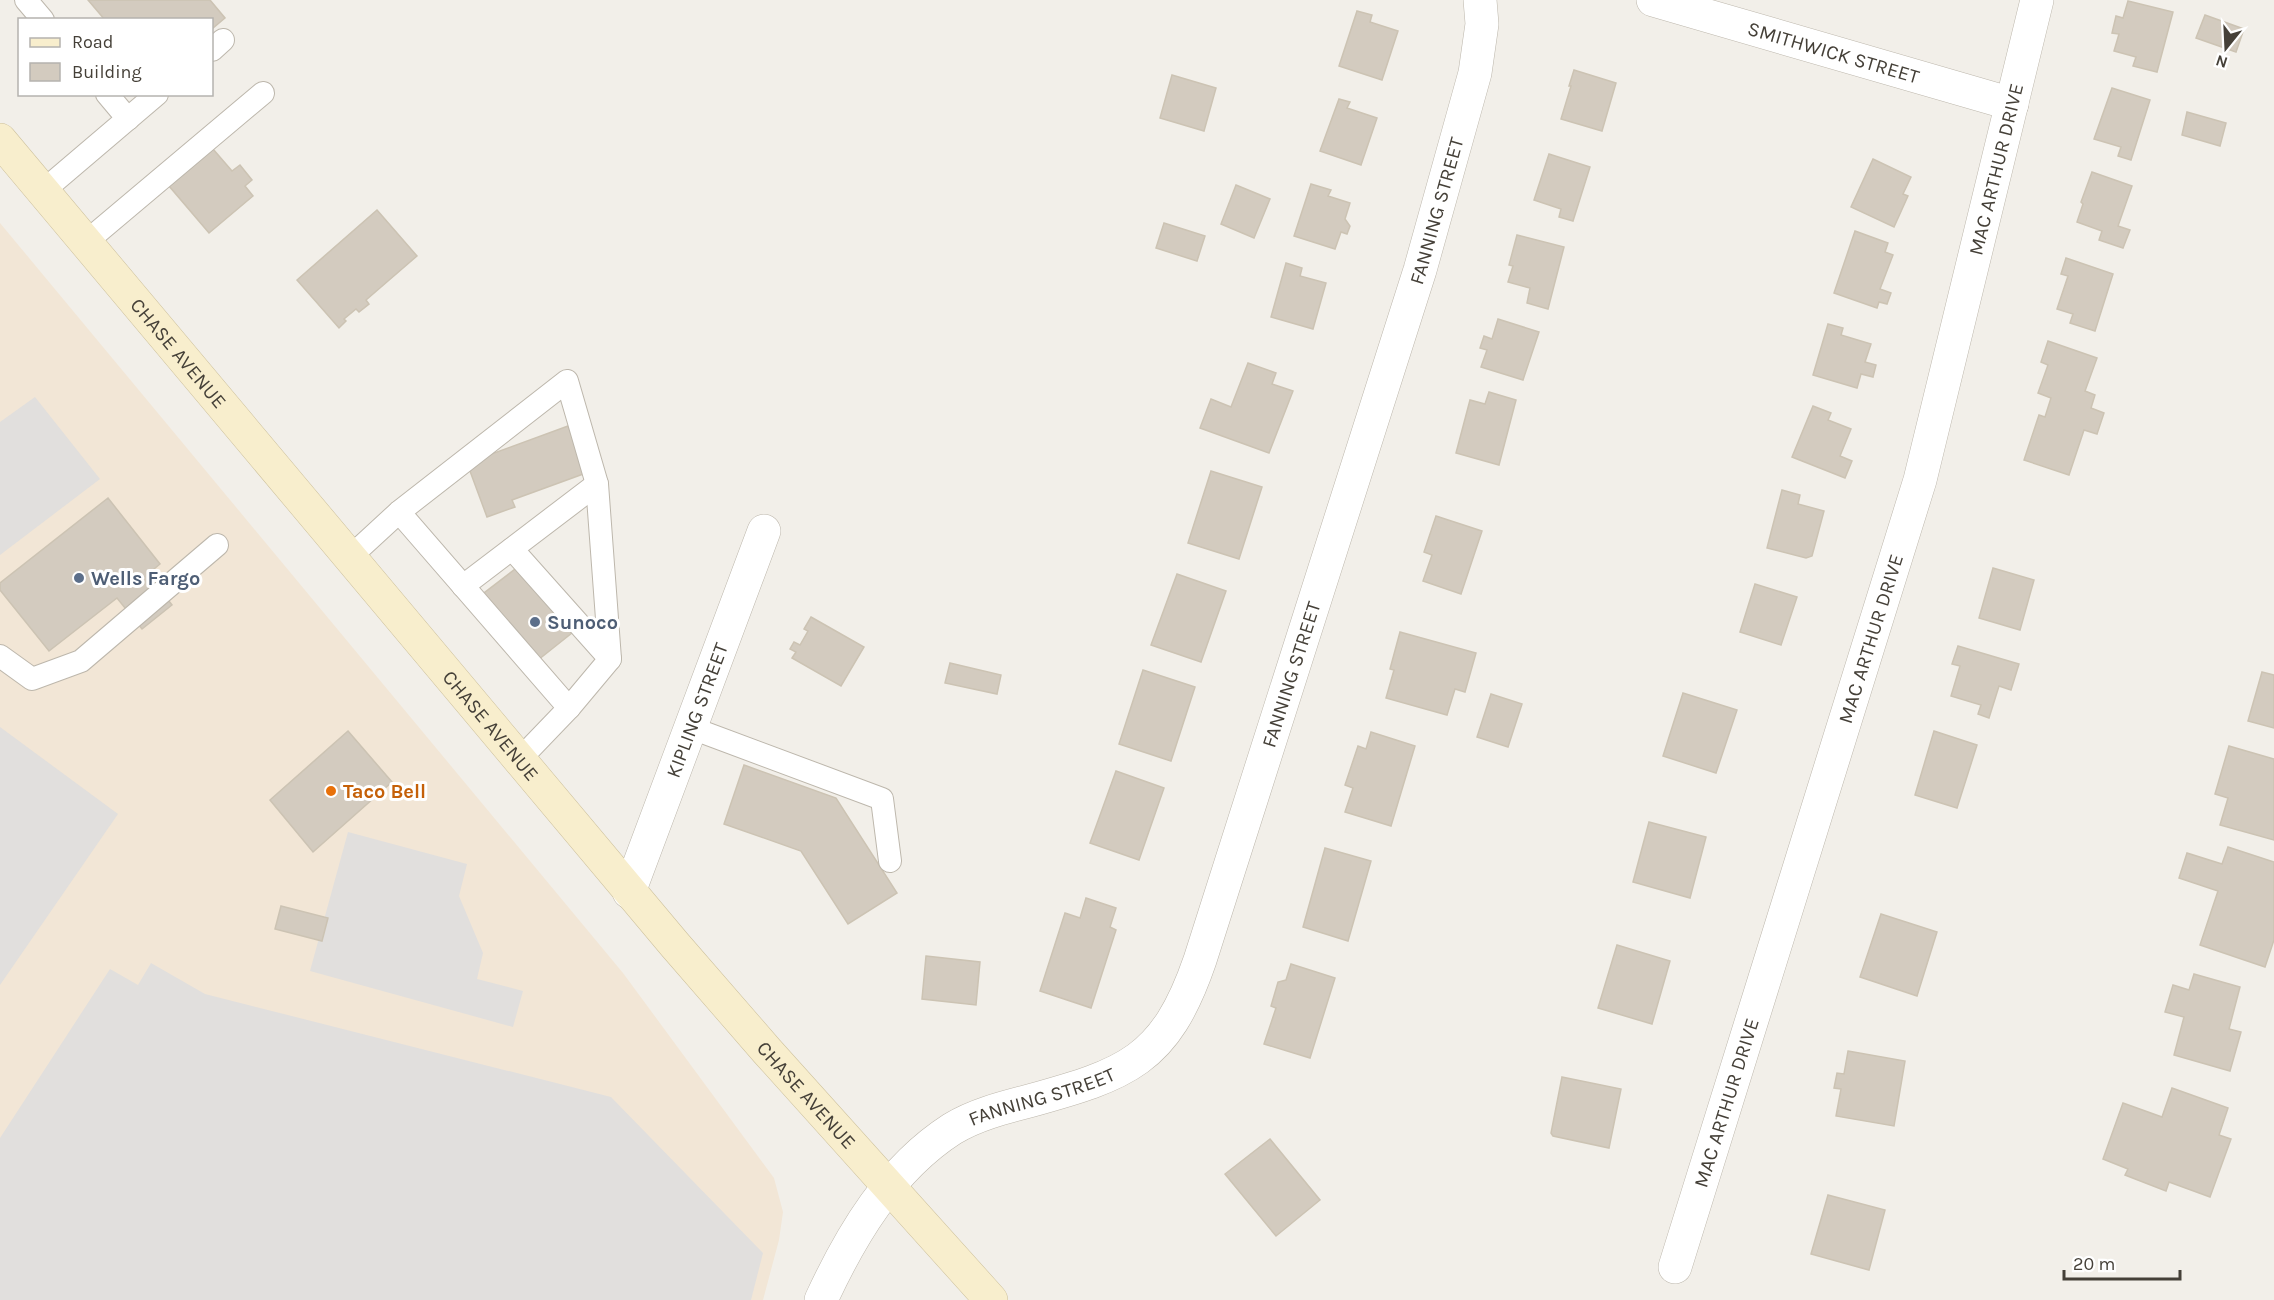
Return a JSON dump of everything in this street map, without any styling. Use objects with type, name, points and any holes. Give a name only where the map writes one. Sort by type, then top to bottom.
[{"type":"main road","name":"CHASE AVENUE","points":[[0,140],[629,892],[767,1052],[992,1300]]},
{"type":"street","name":"FANNING STREET","points":[[821,1300],[848,1247],[888,1187],[928,1146],[969,1120],[1005,1107],[1085,1085],[1126,1067],[1144,1055],[1160,1039],[1184,1003],[1200,960],[1420,270],[1475,73],[1482,24],[1480,0]]},
{"type":"street","name":"SMITHWICK STREET","points":[[1653,0],[2012,104]]},
{"type":"street","name":"MAC ARTHUR DRIVE","points":[[1675,1267],[1920,480],[2037,0]]},
{"type":"street","name":"KIPLING STREET","points":[[629,892],[764,531]]},
{"type":"lane","points":[[26,0],[41,18]]},
{"type":"lane","points":[[86,242],[263,93]]},
{"type":"lane","points":[[109,96],[128,119]]},
{"type":"lane","points":[[43,191],[155,96]]},
{"type":"lane","points":[[349,558],[399,512],[567,381],[597,484],[610,659],[569,708],[519,760]]},
{"type":"lane","points":[[464,586],[597,484]]},
{"type":"lane","points":[[399,512],[515,640],[569,708]]},
{"type":"lane","points":[[0,656],[32,679],[81,661],[217,544]]},
{"type":"lane","points":[[512,549],[558,608],[610,659]]},
{"type":"lane","points":[[689,727],[882,799],[890,861]]},
{"type":"shaded area","points":[[0,223],[623,973],[774,1178],[783,1212],[779,1240],[763,1300],[0,1300]]},
{"type":"shaded area","points":[[35,397],[100,479],[0,555],[0,422]]},
{"type":"shaded area","points":[[0,727],[118,814],[0,985]]},
{"type":"shaded area","points":[[348,832],[467,864],[459,896],[483,953],[477,979],[523,991],[513,1027],[310,971]]},
{"type":"shaded area","points":[[151,963],[205,994],[611,1097],[763,1253],[751,1300],[0,1300],[0,1138],[110,969],[138,985]]},
{"type":"building","points":[[88,0],[210,0],[225,18],[213,28],[213,18],[103,18]]},
{"type":"building","points":[[2128,1],[2173,12],[2157,72],[2133,66],[2136,57],[2114,51],[2119,34],[2112,33],[2116,16],[2123,18]]},
{"type":"building","points":[[1357,11],[1372,15],[1370,22],[1398,31],[1382,80],[1339,66]]},
{"type":"building","points":[[2205,15],[2244,29],[2236,52],[2196,38]]},
{"type":"building","points":[[1574,70],[1616,83],[1602,131],[1561,119]]},
{"type":"building","points":[[1172,75],[1216,88],[1204,131],[1160,118]]},
{"type":"building","points":[[2112,88],[2150,100],[2131,160],[2118,156],[2121,147],[2094,139]]},
{"type":"building","points":[[1339,99],[1350,102],[1347,108],[1377,118],[1361,165],[1320,151]]},
{"type":"building","points":[[2187,112],[2226,123],[2220,146],[2182,135]]},
{"type":"building","points":[[213,149],[232,171],[240,165],[252,180],[245,186],[253,196],[209,233],[169,186]]},
{"type":"building","points":[[1549,154],[1590,167],[1573,221],[1559,217],[1561,209],[1534,200]]},
{"type":"building","points":[[1873,159],[1911,177],[1903,194],[1908,196],[1894,227],[1851,207]]},
{"type":"building","points":[[2092,172],[2132,186],[2118,226],[2130,230],[2123,248],[2099,240],[2102,231],[2077,222],[2083,204],[2081,202]]},
{"type":"building","points":[[1311,184],[1331,190],[1328,196],[1350,203],[1345,219],[1350,226],[1347,234],[1341,232],[1335,249],[1294,236]]},
{"type":"building","points":[[1236,185],[1270,199],[1254,238],[1221,224]]},
{"type":"building","points":[[377,210],[417,256],[366,300],[369,304],[359,312],[356,309],[344,319],[346,321],[339,328],[297,280]]},
{"type":"building","points":[[1164,223],[1205,236],[1197,261],[1156,248]]},
{"type":"building","points":[[1855,231],[1888,243],[1885,252],[1893,255],[1880,289],[1891,293],[1887,304],[1879,302],[1877,308],[1834,293]]},
{"type":"building","points":[[1517,235],[1564,247],[1548,309],[1527,303],[1530,288],[1508,282],[1513,266],[1509,265]]},
{"type":"building","points":[[2066,258],[2113,274],[2095,331],[2070,323],[2073,314],[2057,309],[2068,276],[2061,274]]},
{"type":"building","points":[[1286,263],[1302,268],[1300,276],[1326,283],[1313,329],[1271,317]]},
{"type":"building","points":[[1498,319],[1539,332],[1523,380],[1481,367],[1487,350],[1480,348],[1484,336],[1492,339]]},
{"type":"building","points":[[1828,324],[1843,328],[1841,335],[1871,344],[1865,362],[1876,365],[1873,377],[1861,374],[1857,388],[1813,375]]},
{"type":"building","points":[[2048,341],[2097,358],[2085,391],[2095,395],[2091,408],[2104,413],[2097,434],[2084,430],[2069,475],[2024,460],[2039,415],[2045,417],[2051,398],[2038,393],[2048,365],[2041,362]]},
{"type":"building","points":[[1248,363],[1276,373],[1272,384],[1293,391],[1269,453],[1200,428],[1211,399],[1231,407]]},
{"type":"building","points":[[1489,392],[1516,400],[1499,465],[1456,453],[1470,400],[1485,404]]},
{"type":"building","points":[[1813,406],[1831,413],[1828,420],[1851,429],[1840,456],[1852,461],[1845,478],[1792,457]]},
{"type":"building","points":[[568,426],[586,473],[512,500],[515,507],[487,517],[467,463]]},
{"type":"building","points":[[1211,471],[1262,487],[1239,559],[1188,543]]},
{"type":"building","points":[[1782,490],[1800,495],[1798,504],[1824,511],[1812,556],[1806,558],[1767,548]]},
{"type":"building","name":"Wells Fargo","points":[[108,498],[160,564],[148,574],[172,605],[142,629],[117,598],[49,651],[0,590],[0,583]]},
{"type":"building","points":[[1436,516],[1482,531],[1461,594],[1423,581],[1432,555],[1424,552]]},
{"type":"building","name":"Sunoco","points":[[519,566],[572,633],[538,660],[484,593]]},
{"type":"building","points":[[1993,568],[2034,580],[2020,630],[1979,618]]},
{"type":"building","points":[[1177,574],[1226,591],[1201,662],[1151,645]]},
{"type":"building","points":[[1755,584],[1797,597],[1781,645],[1740,632]]},
{"type":"building","points":[[811,617],[864,647],[841,686],[792,658],[796,652],[790,649],[794,642],[800,645],[808,631],[804,629]]},
{"type":"building","points":[[1400,632],[1476,653],[1465,692],[1455,689],[1447,715],[1386,698],[1394,670],[1390,669]]},
{"type":"building","points":[[1958,646],[2019,664],[2011,690],[1999,686],[1989,718],[1978,714],[1981,705],[1951,696],[1960,666],[1952,664]]},
{"type":"building","points":[[950,663],[1001,675],[997,694],[945,683]]},
{"type":"building","points":[[1143,670],[1195,687],[1171,761],[1119,744]]},
{"type":"building","points":[[2262,672],[2274,675],[2274,728],[2248,721]]},
{"type":"building","points":[[1683,693],[1737,710],[1716,773],[1663,756]]},
{"type":"building","points":[[1491,694],[1522,704],[1508,747],[1477,737]]},
{"type":"building","name":"Taco Bell","points":[[348,731],[392,782],[313,852],[270,800]]},
{"type":"building","points":[[1934,731],[1977,745],[1957,808],[1915,795]]},
{"type":"building","points":[[1371,732],[1415,746],[1391,826],[1345,812],[1353,788],[1345,785],[1358,746],[1366,749]]},
{"type":"building","points":[[2229,746],[2274,759],[2274,840],[2220,825],[2228,798],[2215,794]]},
{"type":"building","points":[[744,765],[836,798],[897,893],[848,924],[801,851],[724,824]]},
{"type":"building","points":[[1116,771],[1164,788],[1139,860],[1090,843]]},
{"type":"building","points":[[1649,822],[1706,837],[1690,898],[1633,882]]},
{"type":"building","points":[[2228,847],[2274,862],[2274,940],[2265,967],[2200,945],[2218,891],[2179,878],[2187,853],[2222,864]]},
{"type":"building","points":[[1325,848],[1371,861],[1348,941],[1303,927]]},
{"type":"building","points":[[1086,898],[1116,908],[1110,927],[1116,930],[1091,1008],[1040,991],[1065,913],[1080,918]]},
{"type":"building","points":[[281,906],[328,918],[322,941],[275,929]]},
{"type":"building","points":[[1881,914],[1937,932],[1917,996],[1860,977]]},
{"type":"building","points":[[1617,945],[1670,961],[1652,1024],[1598,1008]]},
{"type":"building","points":[[926,956],[980,962],[976,1005],[922,999]]},
{"type":"building","points":[[1291,964],[1335,978],[1310,1058],[1264,1044],[1276,1008],[1271,1006],[1278,982],[1286,980]]},
{"type":"building","points":[[2194,974],[2240,987],[2229,1029],[2241,1032],[2230,1071],[2174,1055],[2184,1017],[2165,1012],[2173,985],[2189,990]]},
{"type":"building","points":[[1848,1051],[1905,1061],[1894,1126],[1836,1116],[1841,1089],[1834,1088],[1837,1073],[1844,1074]]},
{"type":"building","points":[[1562,1077],[1621,1089],[1609,1148],[1553,1136],[1551,1133]]},
{"type":"building","points":[[2172,1088],[2228,1108],[2219,1135],[2231,1139],[2210,1197],[2169,1182],[2166,1191],[2125,1175],[2128,1169],[2103,1159],[2123,1103],[2162,1117]]},
{"type":"building","points":[[1270,1139],[1320,1200],[1276,1236],[1225,1174]]},
{"type":"building","points":[[1828,1195],[1885,1210],[1869,1270],[1811,1254]]},
{"type":"place","name":"Wells Fargo","points":[[79,578]]},
{"type":"place","name":"Sunoco","points":[[535,622]]},
{"type":"place","name":"Taco Bell","points":[[331,791]]}]
